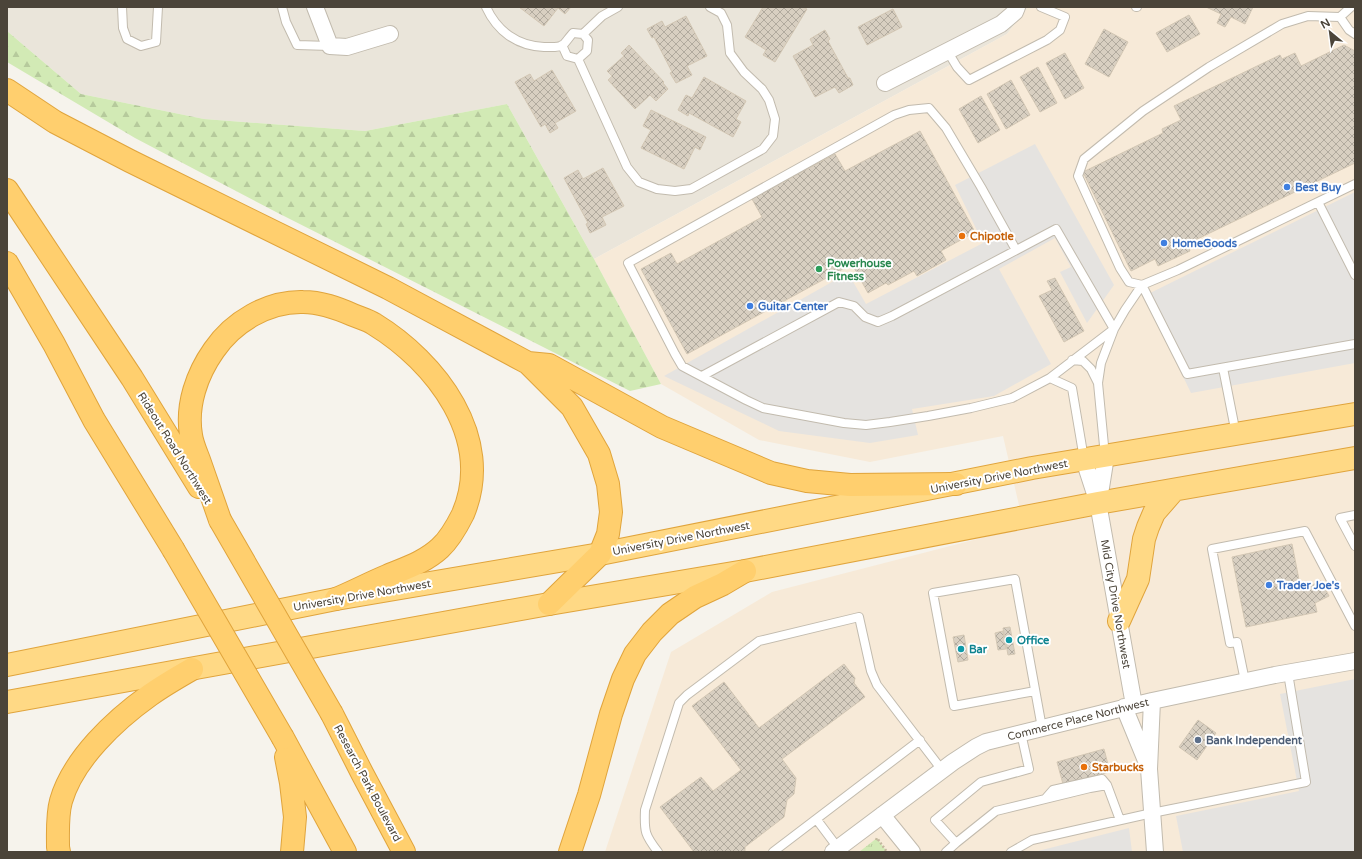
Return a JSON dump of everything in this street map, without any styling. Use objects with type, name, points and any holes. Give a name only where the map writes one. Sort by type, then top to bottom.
[{"type":"highway","points":[[7,90],[55,122],[388,288],[528,363],[572,407],[599,454],[608,484],[611,512],[608,534],[600,554],[549,604]]},
{"type":"highway","name":"Rideout Road Northwest","points":[[7,190],[132,378],[220,520],[332,714]]},
{"type":"highway","points":[[7,263],[54,344],[94,420],[173,549],[283,738],[346,852]]},
{"type":"highway","points":[[220,520],[191,436],[190,410],[195,389],[204,365],[221,339],[240,322],[258,312],[277,305],[302,302],[330,306],[373,323],[405,346],[437,378],[453,402],[464,426],[470,448],[472,480],[468,501],[457,526],[440,548],[416,564],[336,599]]},
{"type":"highway","points":[[528,363],[549,365],[662,427],[771,472],[807,481],[850,485],[956,484]]},
{"type":"highway","name":"University Drive Northwest","points":[[7,664],[336,599],[600,554],[1032,468],[1355,414]]},
{"type":"highway","points":[[7,702],[549,604],[745,571],[1098,503],[1355,458]]},
{"type":"highway","points":[[1119,621],[1138,579],[1144,539],[1148,527],[1154,513],[1174,490]]},
{"type":"highway","points":[[570,852],[589,795],[610,714],[623,679],[635,654],[652,632],[670,614],[695,597],[723,584],[745,571]]},
{"type":"highway","points":[[59,852],[60,803],[68,783],[82,762],[102,736],[125,715],[150,695],[192,669]]},
{"type":"highway","name":"Research Park Boulevard","points":[[332,714],[404,852]]},
{"type":"highway","points":[[283,738],[295,817],[292,852]]},
{"type":"street","points":[[316,7],[330,46],[347,47],[390,34]]},
{"type":"street","points":[[885,83],[1001,24],[1015,12],[1017,7]]},
{"type":"street","points":[[1098,503],[1106,456]]},
{"type":"street","points":[[1084,460],[1098,503]]},
{"type":"street","name":"Mid City Drive Northwest","points":[[1098,503],[1119,621],[1129,706],[1149,768]]},
{"type":"street","name":"Commerce Place Northwest","points":[[835,850],[942,770],[976,747],[991,741],[1129,706],[1288,673],[1355,661]]},
{"type":"street","name":"Mid City Drive Northwest","points":[[1152,701],[1149,768],[1155,852]]},
{"type":"street","points":[[882,815],[912,852]]},
{"type":"lane","points":[[122,7],[123,28],[127,39],[141,46],[156,42],[158,7]]},
{"type":"lane","points":[[282,7],[286,22],[297,45],[330,46]]},
{"type":"lane","points":[[486,7],[490,16],[500,29],[514,39],[532,46],[552,47],[562,45],[573,33],[583,34],[588,40],[587,52],[578,59]]},
{"type":"lane","points":[[583,34],[602,16],[618,7]]},
{"type":"lane","points":[[578,59],[627,167],[640,182],[657,189],[675,191],[691,189],[763,149],[773,136],[775,120],[769,100],[762,89],[744,72],[730,53],[727,25],[721,13],[710,7]]},
{"type":"lane","points":[[948,52],[957,67],[968,80],[1047,40],[1060,30],[1065,17],[1041,7]]},
{"type":"lane","points":[[1142,285],[1129,282],[1116,261],[1078,176],[1084,159],[1143,111],[1209,67],[1282,24],[1308,16],[1340,17],[1351,7]]},
{"type":"lane","points":[[1340,17],[1349,30],[1355,34]]},
{"type":"lane","points":[[562,45],[567,56],[578,59]]},
{"type":"lane","points":[[1016,250],[982,187],[946,128],[929,108],[909,110],[894,115],[628,263],[682,366],[763,408],[844,423],[866,425],[890,422],[964,409],[1012,398],[1050,378],[1114,329]]},
{"type":"lane","points":[[1106,456],[1098,383],[1101,363],[1114,329],[1142,285],[1178,270],[1355,184]]},
{"type":"lane","points":[[1318,202],[1355,275]]},
{"type":"lane","points":[[702,376],[839,302],[854,306],[865,317],[878,322],[1056,229],[1114,329]]},
{"type":"lane","points":[[1142,285],[1186,374],[1355,344]]},
{"type":"lane","points":[[1072,360],[1083,361],[1091,369],[1098,383]]},
{"type":"lane","points":[[1223,368],[1236,435]]},
{"type":"lane","points":[[1050,378],[1072,388],[1084,460]]},
{"type":"lane","points":[[1355,514],[1340,518],[1355,546]]},
{"type":"lane","points":[[1244,682],[1237,642],[1230,643],[1212,549],[1305,531],[1355,626]]},
{"type":"lane","points":[[1035,691],[954,706],[933,593],[1015,579],[1042,728]]},
{"type":"lane","points":[[658,852],[647,838],[644,827],[645,810],[679,703],[687,695],[759,641],[859,618],[871,671],[877,685],[942,770]]},
{"type":"lane","points":[[1011,852],[1032,840],[1152,813],[1306,782],[1288,673]]},
{"type":"lane","points":[[956,843],[936,820],[981,782],[1029,769],[1021,733]]},
{"type":"lane","points":[[773,852],[817,820],[920,740]]},
{"type":"lane","points":[[946,852],[996,811],[1045,798],[1107,785],[1120,820]]},
{"type":"lane","points":[[817,820],[835,850]]},
{"type":"path","points":[[871,843],[877,838],[887,852]]},
{"type":"shaded area","points":[[7,7],[1028,7],[1007,34],[594,259],[507,104],[365,131],[204,119],[81,94],[7,31]]},
{"type":"shaded area","points":[[1028,7],[1355,7],[1355,852],[605,852],[671,652],[772,592],[1024,527],[1003,436],[870,462],[759,440],[661,384],[594,259],[1007,34]]},
{"type":"shaded area","points":[[1035,144],[1114,285],[1087,323],[1060,272],[1071,267],[1055,238],[999,269],[1051,364],[994,396],[912,409],[918,435],[870,443],[779,431],[664,376],[848,273],[866,304],[983,243],[955,185]]},
{"type":"shaded area","points":[[1355,192],[1355,363],[1191,393],[1144,296]]},
{"type":"shaded area","points":[[1355,679],[1355,852],[1183,852],[1176,816],[1299,791],[1280,694]]},
{"type":"shaded area","points":[[1129,828],[1132,852],[1034,852]]},
{"type":"green space","points":[[7,31],[81,94],[204,119],[365,131],[507,104],[594,259],[661,384],[630,391],[276,212],[135,138],[7,62]]},
{"type":"green space","points":[[877,838],[887,852],[859,852]]},
{"type":"building","points":[[519,7],[571,7],[565,14],[558,8],[544,26]]},
{"type":"building","points":[[763,7],[803,7],[807,9],[775,62],[763,55],[766,50],[745,37]]},
{"type":"building","points":[[1206,7],[1253,7],[1245,24],[1231,17],[1225,27],[1217,23],[1221,14]]},
{"type":"building","points":[[893,9],[902,27],[867,45],[858,27]]},
{"type":"building","points":[[1189,15],[1200,34],[1167,52],[1156,33]]},
{"type":"building","points":[[686,16],[707,56],[687,66],[692,75],[676,83],[654,37],[652,38],[647,29],[662,21],[665,27]]},
{"type":"building","points":[[1104,29],[1128,42],[1109,77],[1085,64]]},
{"type":"building","points":[[825,30],[830,39],[828,41],[853,85],[839,93],[835,87],[815,97],[793,56],[813,45],[810,39]]},
{"type":"building","points":[[629,45],[664,82],[663,83],[668,89],[656,101],[650,95],[635,109],[608,80],[612,76],[607,71],[624,56],[621,53]]},
{"type":"building","points":[[1344,45],[1355,51],[1355,163],[1187,244],[1190,251],[1158,266],[1155,259],[1131,271],[1083,172],[1163,133],[1162,129],[1181,120],[1174,106],[1280,55],[1282,59],[1295,53],[1301,66]]},
{"type":"building","points":[[1065,53],[1084,88],[1065,99],[1046,63]]},
{"type":"building","points":[[1038,67],[1057,103],[1040,112],[1020,77]]},
{"type":"building","points":[[552,70],[576,111],[555,123],[558,128],[550,133],[545,124],[541,127],[515,82],[530,74],[534,81]]},
{"type":"building","points":[[704,77],[746,101],[736,119],[741,122],[733,137],[689,113],[688,116],[678,110],[686,95],[692,98]]},
{"type":"building","points":[[1011,80],[1030,115],[1006,129],[987,94]]},
{"type":"building","points":[[981,96],[1000,130],[978,143],[959,109]]},
{"type":"building","points":[[651,110],[706,137],[700,150],[695,147],[684,169],[641,148],[651,130],[643,126]]},
{"type":"building","points":[[920,131],[975,232],[941,251],[946,260],[917,276],[914,271],[888,285],[886,283],[868,293],[852,264],[687,354],[641,269],[671,253],[677,264],[762,217],[752,199],[835,154],[845,171]]},
{"type":"building","points":[[603,168],[624,206],[602,217],[606,225],[590,233],[586,224],[588,223],[564,178],[578,170],[583,179]]},
{"type":"building","points":[[1055,278],[1084,331],[1064,342],[1039,296],[1052,290],[1047,281]]},
{"type":"building","name":"Trader Joe's","points":[[1292,544],[1301,590],[1321,581],[1329,596],[1315,603],[1317,612],[1246,627],[1232,557]]},
{"type":"building","name":"Office","points":[[1010,627],[1015,654],[1008,655],[1003,628]]},
{"type":"building","points":[[1003,631],[1006,649],[998,650],[995,633]]},
{"type":"building","name":"Bar","points":[[964,635],[968,660],[958,662],[953,637]]},
{"type":"building","points":[[844,664],[855,678],[854,683],[865,697],[782,759],[796,778],[794,794],[787,800],[784,817],[745,847],[745,852],[694,852],[660,807],[701,777],[713,791],[741,770],[692,706],[724,682],[759,728]]},
{"type":"building","name":"Bank Independent","points":[[1198,720],[1216,733],[1197,760],[1179,747]]},
{"type":"building","name":"Starbucks","points":[[1104,749],[1110,772],[1063,784],[1057,762]]},
{"type":"place","name":"Best Buy","points":[[1287,187]]},
{"type":"place","name":"Chipotle","points":[[962,236]]},
{"type":"place","name":"HomeGoods","points":[[1164,243]]},
{"type":"place","name":"Powerhouse Fitness","points":[[819,269]]},
{"type":"place","name":"Guitar Center","points":[[750,306]]},
{"type":"place","name":"Trader Joe's","points":[[1269,585]]},
{"type":"place","name":"Office","points":[[1009,640]]},
{"type":"place","name":"Bar","points":[[961,649]]},
{"type":"place","name":"Bank Independent","points":[[1198,740]]},
{"type":"place","name":"Starbucks","points":[[1084,767]]}]
